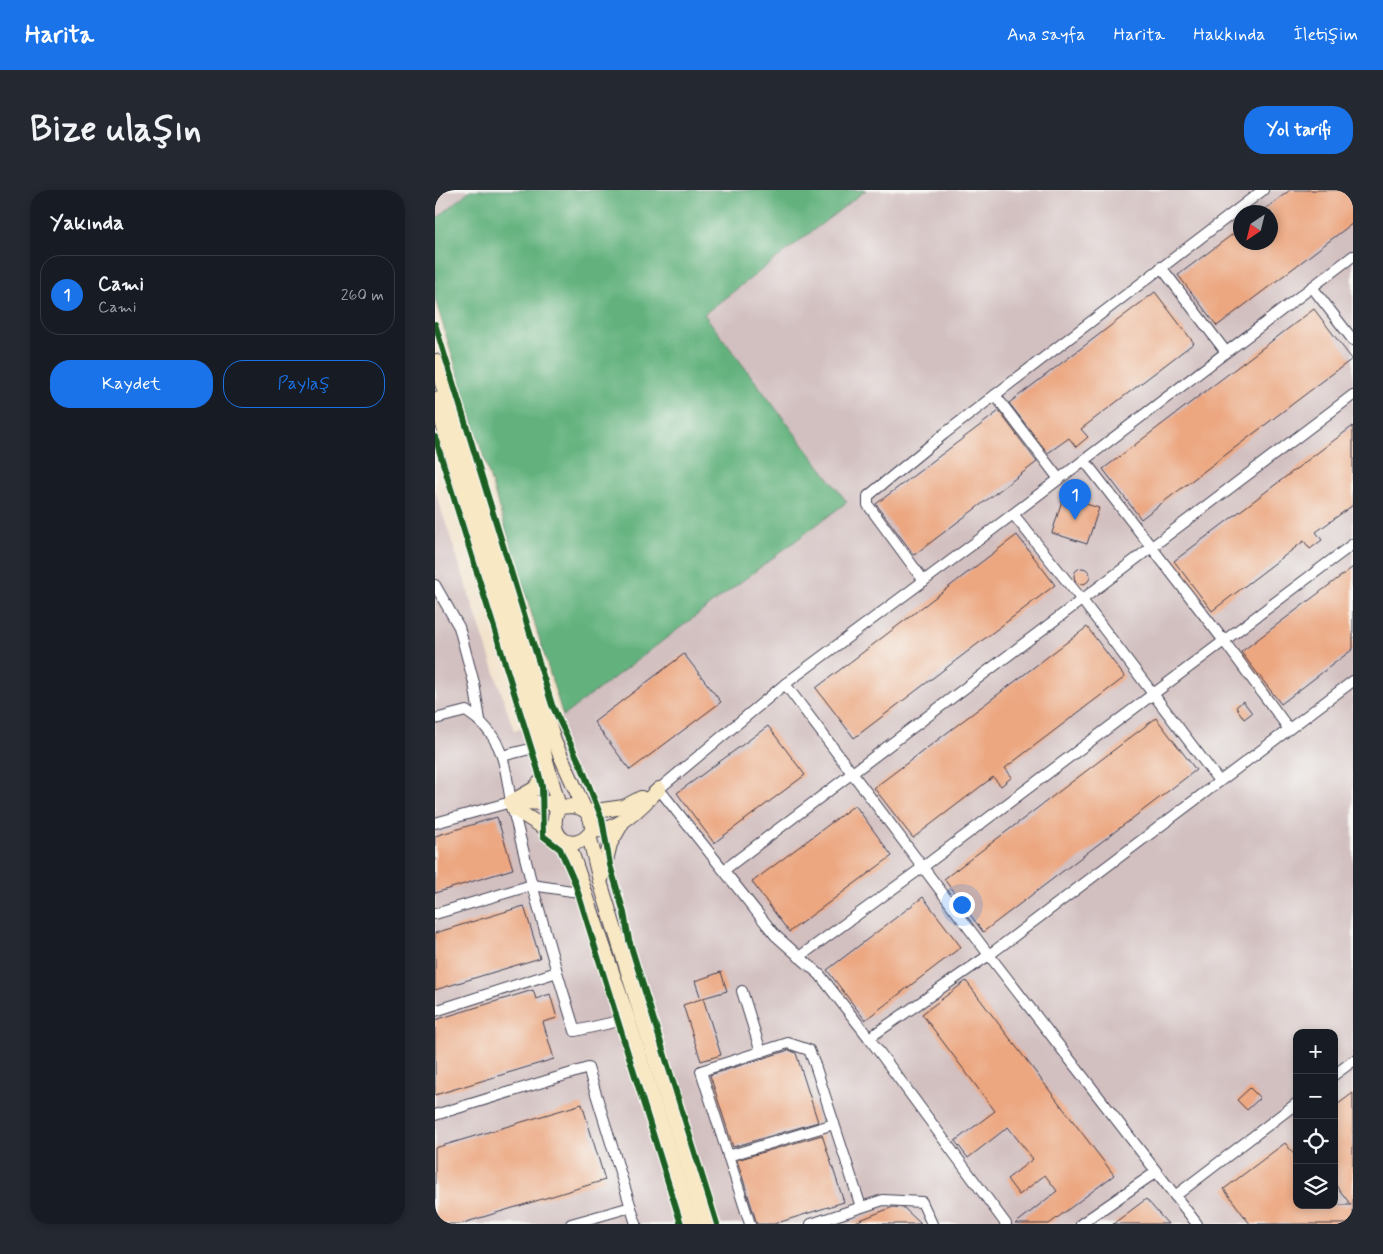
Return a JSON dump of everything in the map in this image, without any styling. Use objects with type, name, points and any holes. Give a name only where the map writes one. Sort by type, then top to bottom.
[{"type":"street","points":[[924,581],[867,505],[868,496],[944,434],[1263,190]]},
{"type":"street","points":[[601,886],[610,844],[622,823],[659,789],[785,684],[1353,256]]},
{"type":"street","points":[[1161,268],[1226,352]]},
{"type":"street","points":[[1312,287],[1353,340]]},
{"type":"street","points":[[435,361],[554,741],[591,819],[591,833],[601,886],[706,1224]]},
{"type":"street","points":[[995,395],[1059,479]]},
{"type":"street","points":[[724,870],[1353,395]]},
{"type":"street","points":[[435,400],[546,760],[559,808],[554,820],[560,837],[572,854],[628,1019],[693,1224]]},
{"type":"street","points":[[1084,460],[1224,641],[1289,729]]},
{"type":"street","points":[[1013,514],[1082,600],[1219,782]]},
{"type":"street","points":[[799,957],[923,867],[1353,544]]},
{"type":"street","points":[[435,585],[459,627],[474,683],[480,720]]},
{"type":"street","points":[[869,1038],[989,955],[1353,681]]},
{"type":"street","points":[[785,684],[989,955],[1197,1224]]},
{"type":"street","points":[[435,719],[466,711],[480,720],[494,736],[503,756],[512,805],[532,885],[575,1030],[628,1019]]},
{"type":"street","points":[[503,756],[542,746]]},
{"type":"street","points":[[512,805],[534,789],[544,778],[546,760]]},
{"type":"street","points":[[435,822],[512,805],[551,803],[559,808],[573,806],[586,811],[624,807],[659,789]]},
{"type":"street","points":[[659,789],[775,934],[820,975],[869,1038],[1006,1224]]},
{"type":"street","points":[[512,805],[566,842],[577,843],[591,833],[604,831],[622,823]]},
{"type":"street","points":[[435,914],[532,885],[585,893]]},
{"type":"street","points":[[435,1011],[557,972]]},
{"type":"street","points":[[742,991],[761,1052]]},
{"type":"street","points":[[750,1224],[701,1071],[788,1043],[809,1050],[861,1207]]},
{"type":"street","points":[[1335,1074],[1353,1061]]},
{"type":"street","points":[[435,1115],[587,1068],[636,1224]]},
{"type":"street","points":[[1175,1196],[1293,1107]]},
{"type":"street","points":[[728,1156],[834,1124]]},
{"type":"street","points":[[1081,1224],[1157,1172]]},
{"type":"street","points":[[811,1224],[838,1220],[861,1207],[883,1200],[922,1202],[932,1224]]},
{"type":"street","points":[[571,1224],[631,1207]]},
{"type":"shaded area","points":[[435,190],[470,190],[435,220]]},
{"type":"shaded area","points":[[866,190],[1353,190],[1353,1224],[435,1224],[435,490],[514,731],[563,716],[847,502],[704,314]]},
{"type":"green space","points":[[470,190],[866,190],[704,314],[847,502],[563,716],[435,299],[435,220]]},
{"type":"building","points":[[1290,190],[1353,190],[1353,223],[1217,326],[1178,275],[1233,234],[1233,250],[1278,250],[1278,205],[1270,205]]},
{"type":"building","points":[[1155,292],[1194,343],[1081,429],[1088,437],[1076,447],[1069,438],[1048,453],[1009,403]]},
{"type":"building","points":[[1314,309],[1352,359],[1141,519],[1103,469]]},
{"type":"building","points":[[999,411],[1037,462],[914,555],[876,504]]},
{"type":"building","points":[[1353,426],[1353,505],[1316,532],[1322,540],[1310,549],[1304,541],[1212,611],[1174,561]]},
{"type":"building","points":[[1063,497],[1099,508],[1087,544],[1052,533]]},
{"type":"building","points":[[1017,535],[1055,585],[854,738],[816,688]]},
{"type":"building","points":[[1353,567],[1353,649],[1281,704],[1241,652]]},
{"type":"building","points":[[1082,568],[1090,576],[1082,584],[1074,576]]},
{"type":"building","points":[[1087,627],[1125,677],[1005,768],[1012,777],[1001,786],[993,777],[913,838],[874,788]]},
{"type":"building","points":[[684,654],[721,702],[630,770],[594,722]]},
{"type":"building","points":[[1243,701],[1252,713],[1244,719],[1236,707]]},
{"type":"building","points":[[1156,718],[1196,770],[983,932],[944,879]]},
{"type":"building","points":[[768,726],[805,775],[714,843],[677,793]]},
{"type":"building","points":[[855,805],[892,856],[789,932],[752,882]]},
{"type":"building","points":[[497,817],[513,869],[435,893],[435,836]]},
{"type":"building","points":[[923,897],[961,947],[865,1020],[827,970]]},
{"type":"building","points":[[524,906],[540,958],[435,990],[435,933]]},
{"type":"building","points":[[721,972],[727,991],[703,998],[721,1055],[701,1061],[683,1005],[701,999],[695,981]]},
{"type":"building","points":[[966,981],[1114,1175],[1049,1224],[1015,1224],[1057,1191],[1045,1175],[1019,1195],[1007,1179],[1033,1159],[1008,1127],[968,1158],[955,1141],[995,1111],[922,1014]]},
{"type":"building","points":[[533,990],[536,999],[550,994],[557,1018],[543,1022],[554,1059],[435,1095],[435,1020]]},
{"type":"building","points":[[789,1050],[796,1053],[818,1122],[733,1147],[710,1075]]},
{"type":"building","points":[[1250,1088],[1260,1098],[1247,1110],[1237,1100]]},
{"type":"building","points":[[1353,1093],[1353,1224],[1250,1224],[1224,1189],[1285,1143],[1293,1153],[1293,1209],[1338,1209],[1338,1205],[1351,1205],[1338,1188],[1338,1104]]},
{"type":"building","points":[[582,1104],[605,1180],[460,1224],[435,1224],[435,1148]]},
{"type":"building","points":[[822,1135],[844,1202],[774,1224],[757,1224],[737,1160]]},
{"type":"building","points":[[1146,1199],[1168,1224],[1113,1224]]},
{"type":"building","points":[[893,1207],[904,1208],[921,1224],[850,1224]]},
{"type":"cycle path","points":[[435,324],[552,705],[582,768],[602,819],[610,865],[624,913],[629,940],[717,1224]]},
{"type":"cycle path","points":[[435,437],[538,770],[542,786],[543,836],[560,849],[575,883],[681,1224]]},
{"type":"place","name":"Cami","points":[[1075,520]]}]
